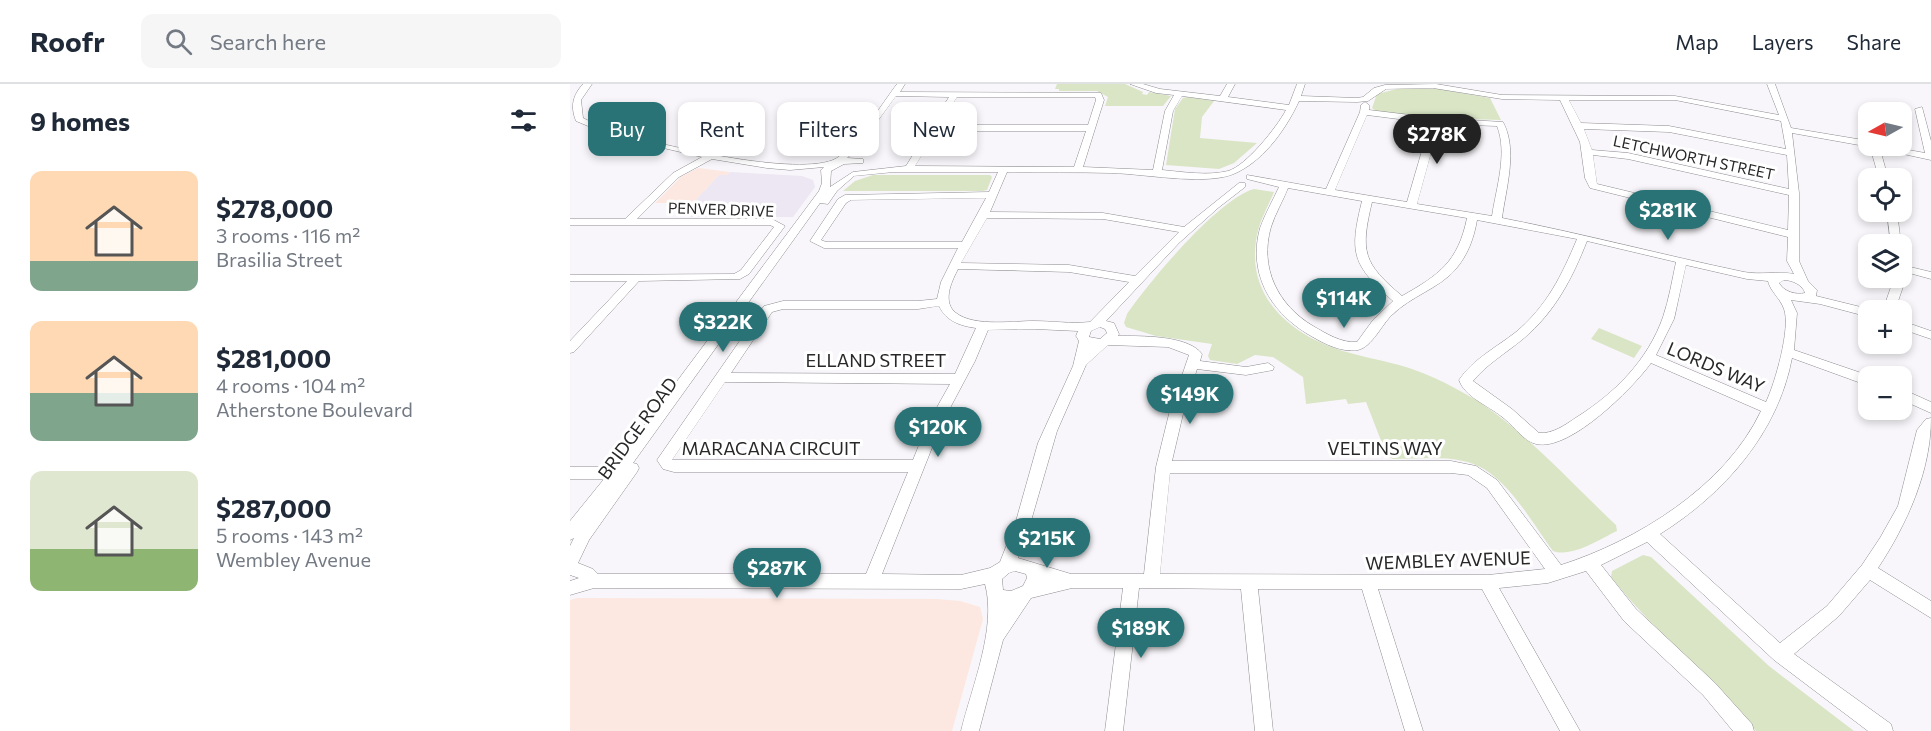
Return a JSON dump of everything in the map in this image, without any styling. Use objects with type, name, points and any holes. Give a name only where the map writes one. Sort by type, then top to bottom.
[{"type":"street","points":[[570,90],[578,84]]},
{"type":"street","points":[[588,84],[573,105],[579,119],[588,124]]},
{"type":"street","points":[[853,176],[864,166],[861,162],[864,148],[898,94],[901,84]]},
{"type":"street","points":[[836,163],[862,138],[898,94],[910,84]]},
{"type":"street","points":[[973,94],[979,84]]},
{"type":"street","points":[[1134,84],[1161,87],[1180,93],[1292,108]]},
{"type":"street","points":[[1223,98],[1231,84]]},
{"type":"street","points":[[1223,197],[1227,177],[1249,162],[1273,137],[1292,108],[1301,84]]},
{"type":"street","points":[[1771,84],[1785,119],[1791,153],[1794,193],[1793,261],[1806,291]]},
{"type":"street","points":[[1297,98],[1361,100],[1376,86],[1442,86],[1495,96],[1514,94],[1675,98],[1785,119]]},
{"type":"street","points":[[1158,172],[1169,111],[1180,93]]},
{"type":"street","points":[[898,94],[1095,94],[1100,98],[1078,169]]},
{"type":"street","points":[[950,102],[955,94]]},
{"type":"street","points":[[1563,97],[1579,126],[1587,152],[1590,182],[1596,188],[1794,235]]},
{"type":"street","points":[[1330,191],[1366,106],[1361,100]]},
{"type":"street","points":[[1912,153],[1930,157],[1919,109]]},
{"type":"street","points":[[1364,111],[1435,121],[1493,123],[1502,126],[1505,151],[1497,220]]},
{"type":"street","points":[[1412,204],[1435,121]]},
{"type":"street","points":[[570,123],[588,132]]},
{"type":"street","points":[[1579,126],[1663,128],[1791,153]]},
{"type":"street","points":[[977,128],[1091,128]]},
{"type":"street","points":[[1787,130],[1858,142]]},
{"type":"street","points":[[666,148],[748,163],[804,167],[852,160],[894,169]]},
{"type":"street","points":[[666,152],[699,162],[753,169],[801,171],[840,178],[894,169],[1078,169],[1247,179],[1412,204],[1583,237],[1806,291],[1858,310]]},
{"type":"street","name":"LETCHWORTH STREET","points":[[1587,152],[1628,156],[1794,193]]},
{"type":"street","points":[[909,169],[917,156]]},
{"type":"street","points":[[628,222],[676,176],[709,157]]},
{"type":"street","points":[[1081,362],[1083,333],[1115,307],[1137,280],[1186,230],[1247,179],[1249,162]]},
{"type":"street","name":"BRIDGE ROAD","points":[[570,533],[617,473],[824,191],[826,170],[836,163]]},
{"type":"street","points":[[1004,169],[984,215],[964,245],[944,291],[943,302],[948,310],[960,320],[983,326],[1037,325],[1065,329],[1092,325],[1108,335]]},
{"type":"street","name":"BRIDGE ROAD","points":[[570,568],[583,536],[802,232],[834,189],[853,176]]},
{"type":"street","points":[[1227,177],[1247,179]]},
{"type":"street","points":[[1280,184],[1263,241],[1267,283],[1283,310],[1301,324],[1343,345],[1360,345],[1380,318],[1401,301],[1435,281],[1454,265],[1467,244],[1473,215]]},
{"type":"street","points":[[964,245],[824,245],[815,241],[842,201],[849,196],[993,195]]},
{"type":"street","points":[[1368,197],[1358,236],[1359,252],[1372,277],[1401,301]]},
{"type":"street","points":[[984,215],[1103,216],[1186,230]]},
{"type":"street","name":"PENVER DRIVE","points":[[570,222],[780,224],[745,272],[736,277],[570,278]]},
{"type":"street","points":[[1583,237],[1558,296],[1525,332],[1485,359],[1466,383],[1507,413],[1535,438],[1547,440],[1583,420],[1609,400],[1634,376],[1649,357],[1666,326],[1682,260]]},
{"type":"street","points":[[1779,284],[1793,261]]},
{"type":"street","points":[[955,266],[1055,266],[1095,270],[1137,280]]},
{"type":"street","points":[[1912,271],[1931,276]]},
{"type":"street","points":[[570,349],[636,278]]},
{"type":"street","points":[[1779,284],[1796,298],[1806,291]]},
{"type":"street","points":[[1779,284],[1791,313]]},
{"type":"street","points":[[1791,313],[1806,291]]},
{"type":"street","name":"MARACANA CIRCUIT","points":[[916,466],[668,465],[664,460],[765,312],[773,307],[783,305],[918,305],[943,302]]},
{"type":"street","points":[[996,636],[997,594],[993,584],[1018,542],[1045,442],[1066,390],[1081,362],[1108,335],[1115,307]]},
{"type":"street","name":"WEMBLEY AVENUE","points":[[1027,592],[1072,581],[1488,582],[1557,573],[1588,562],[1649,534],[1696,500],[1725,475],[1748,446],[1770,409],[1783,375],[1791,313]]},
{"type":"street","points":[[871,582],[916,466],[983,326]]},
{"type":"street","points":[[1912,328],[1931,335]]},
{"type":"street","points":[[1065,329],[1084,339],[1108,335],[1192,349],[1196,354],[1176,414],[1163,467],[1151,582]]},
{"type":"street","points":[[1787,352],[1858,377]]},
{"type":"street","name":"LORDS WAY","points":[[1649,357],[1770,409]]},
{"type":"street","points":[[1193,363],[1246,371],[1268,367]]},
{"type":"street","name":"ELLAND STREET","points":[[720,377],[959,379]]},
{"type":"street","points":[[1912,399],[1931,408]]},
{"type":"street","points":[[1780,654],[1833,611],[1868,570],[1886,543],[1905,506],[1924,430],[1931,423]]},
{"type":"street","name":"VELTINS WAY","points":[[1163,467],[1439,467],[1471,470],[1492,484],[1557,573]]},
{"type":"street","points":[[570,473],[617,473]]},
{"type":"street","points":[[970,731],[996,636],[1035,578],[1030,568],[1021,530]]},
{"type":"street","points":[[1649,534],[1780,654],[1884,731]]},
{"type":"street","points":[[1588,562],[1636,622],[1709,689],[1745,731]]},
{"type":"street","points":[[570,588],[594,581],[961,582],[1017,563],[1030,568]]},
{"type":"street","points":[[570,568],[587,574],[594,581]]},
{"type":"street","name":"WEMBLEY AVENUE","points":[[1030,568],[1072,581]]},
{"type":"street","points":[[1868,570],[1931,610]]},
{"type":"street","points":[[961,582],[1013,599],[1027,592]]},
{"type":"street","points":[[1114,731],[1132,582]]},
{"type":"street","points":[[1369,582],[1371,597],[1414,731]]},
{"type":"street","points":[[1488,582],[1493,596],[1571,731]]},
{"type":"street","points":[[1249,583],[1264,731]]},
{"type":"shaded area","points":[[698,168],[730,172],[727,175],[719,175],[693,203],[655,203],[681,177]]},
{"type":"shaded area","points":[[730,172],[802,176],[813,180],[815,187],[793,217],[680,217],[719,175],[727,175]]},
{"type":"shaded area","points":[[577,598],[937,599],[960,601],[980,607],[983,619],[952,731],[570,731],[570,600]]},
{"type":"green space","points":[[1057,84],[1125,84],[1143,92],[1142,94],[1147,95],[1149,92],[1171,96],[1163,106],[1105,106],[1108,97],[1097,91],[1059,91],[1055,89]]},
{"type":"green space","points":[[1397,89],[1439,89],[1490,98],[1501,120],[1432,118],[1376,111],[1372,108],[1377,94]]},
{"type":"green space","points":[[1183,98],[1214,101],[1202,117],[1200,138],[1257,143],[1234,163],[1219,169],[1166,165],[1175,109]]},
{"type":"green space","points":[[873,175],[990,175],[992,177],[987,190],[982,191],[843,191],[855,181]]},
{"type":"green space","points":[[1254,189],[1274,192],[1258,229],[1255,256],[1257,275],[1264,292],[1273,307],[1286,321],[1318,342],[1417,371],[1444,382],[1488,408],[1546,456],[1616,525],[1617,531],[1577,550],[1553,551],[1514,497],[1491,474],[1477,466],[1455,459],[1393,459],[1387,456],[1366,402],[1348,404],[1346,399],[1306,404],[1303,377],[1273,357],[1255,355],[1237,364],[1210,360],[1208,356],[1212,344],[1156,336],[1126,327],[1124,323],[1127,314],[1185,243],[1222,208]]},
{"type":"green space","points":[[1599,328],[1642,346],[1634,358],[1591,339]]},
{"type":"green space","points":[[1643,555],[1651,557],[1769,666],[1854,731],[1756,731],[1721,692],[1646,617],[1611,577],[1612,571]]}]
